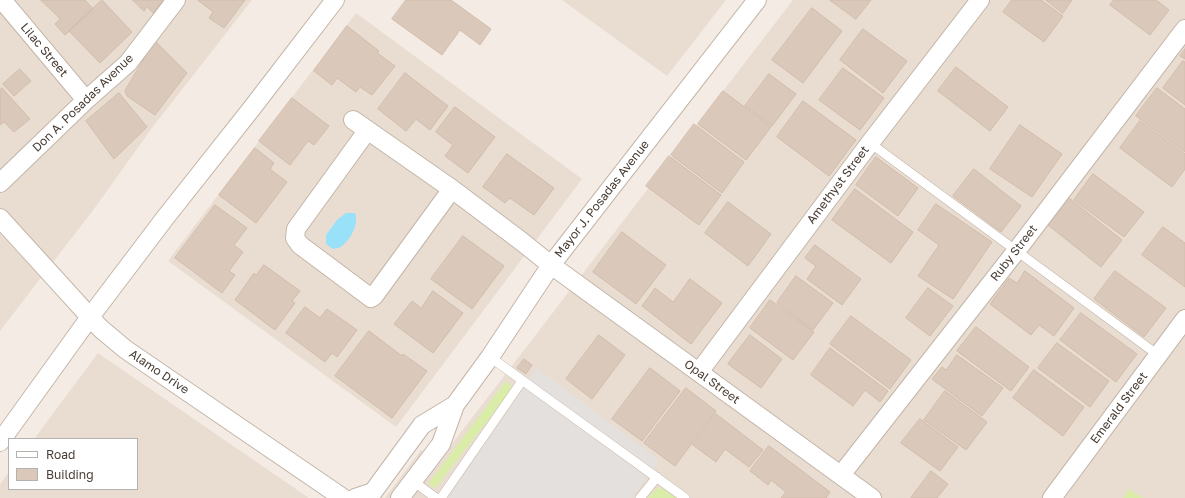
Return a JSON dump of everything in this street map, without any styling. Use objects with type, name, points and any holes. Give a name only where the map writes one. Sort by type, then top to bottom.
[{"type":"street","name":"Don A. Posadas Avenue","points":[[0,183],[86,100],[128,63],[176,0]]},
{"type":"street","points":[[0,442],[90,317],[165,218],[257,102],[335,0]]},
{"type":"street","name":"Mayor J. Posadas Avenue","points":[[400,498],[441,444],[455,406],[490,357],[551,265],[757,0]]},
{"type":"street","name":"Amethyst Street","points":[[699,372],[870,143],[980,0]]},
{"type":"street","name":"Lilac Street","points":[[5,1],[86,100]]},
{"type":"street","name":"Ruby Street","points":[[841,475],[1017,250],[1185,29]]},
{"type":"street","name":"Opal Street","points":[[353,120],[452,190],[551,265],[872,498]]},
{"type":"street","points":[[367,131],[296,230],[294,238],[300,245],[366,295],[371,298],[376,294],[452,190]]},
{"type":"street","name":"Alamo Drive","points":[[0,218],[90,317],[125,349],[344,498]]},
{"type":"street","name":"Emerald Street","points":[[1052,498],[1185,319]]},
{"type":"street","name":"Mayor J. Posadas Avenue","points":[[355,498],[373,492],[422,425],[455,406]]},
{"type":"lane","points":[[870,143],[1158,355]]},
{"type":"lane","points":[[490,357],[685,498]]},
{"type":"lane","points":[[441,498],[522,380]]},
{"type":"lane","points":[[640,498],[657,477]]},
{"type":"lane","points":[[413,481],[436,498]]},
{"type":"shaded area","points":[[0,0],[252,0],[152,128],[94,209],[0,331]]},
{"type":"shaded area","points":[[562,0],[726,0],[667,76]]},
{"type":"shaded area","points":[[793,0],[1185,0],[1185,498],[385,498],[421,450],[438,462]]},
{"type":"shaded area","points":[[356,13],[582,179],[396,427],[168,261]]},
{"type":"shaded area","points":[[98,353],[309,498],[0,498],[0,484],[8,473],[8,490],[138,490],[138,438],[35,438]]},
{"type":"shaded area","points":[[537,368],[659,460],[632,498],[448,498]]},
{"type":"green space","points":[[506,381],[511,385],[510,392],[437,486],[435,488],[428,484]]},
{"type":"green space","points":[[660,488],[676,498],[648,498],[656,489]]},
{"type":"green space","points":[[1129,489],[1143,498],[1123,498]]},
{"type":"water","points":[[346,213],[355,213],[355,226],[348,239],[342,246],[333,249],[326,244],[326,235],[337,220]]},
{"type":"building","points":[[41,0],[85,0],[93,9],[65,35],[55,24],[60,19]]},
{"type":"building","points":[[102,0],[132,32],[100,63],[69,31]]},
{"type":"building","points":[[133,0],[163,0],[153,13],[147,7],[144,11]]},
{"type":"building","points":[[198,0],[245,0],[224,28],[209,18],[213,12]]},
{"type":"building","points":[[406,0],[451,0],[491,29],[480,45],[460,30],[442,55],[392,19]]},
{"type":"building","points":[[830,0],[871,0],[856,19]]},
{"type":"building","points":[[1012,0],[1041,0],[1063,16],[1044,42],[1003,12]]},
{"type":"building","points":[[1046,0],[1072,0],[1063,13]]},
{"type":"building","points":[[1114,0],[1156,0],[1169,10],[1150,35],[1110,5]]},
{"type":"building","points":[[812,8],[842,31],[803,83],[772,60]]},
{"type":"building","points":[[347,26],[379,51],[377,53],[395,66],[372,95],[360,87],[356,92],[337,78],[332,85],[314,71]]},
{"type":"building","points":[[863,29],[907,61],[883,93],[840,60]]},
{"type":"building","points":[[155,41],[187,73],[155,115],[127,96],[125,91]]},
{"type":"building","points":[[1185,49],[1185,59],[1180,56]]},
{"type":"building","points":[[1183,61],[1185,62],[1185,105],[1163,88]]},
{"type":"building","points":[[956,67],[1008,107],[990,131],[938,91]]},
{"type":"building","points":[[843,68],[884,98],[860,130],[819,100]]},
{"type":"building","points":[[20,69],[31,81],[14,96],[3,84]]},
{"type":"building","points":[[405,73],[448,106],[430,130],[416,119],[406,131],[378,109]]},
{"type":"building","points":[[769,74],[796,94],[772,126],[745,106]]},
{"type":"building","points":[[2,88],[30,119],[14,132],[4,122],[0,125],[0,90]]},
{"type":"building","points":[[1157,88],[1185,109],[1185,152],[1136,116]]},
{"type":"building","points":[[723,91],[771,127],[746,160],[698,124]]},
{"type":"building","points":[[119,93],[147,127],[114,159],[86,121]]},
{"type":"building","points":[[292,98],[329,126],[314,145],[308,141],[290,165],[259,141]]},
{"type":"building","points":[[803,101],[856,140],[829,176],[777,137]]},
{"type":"building","points":[[455,107],[495,137],[468,173],[445,156],[453,145],[436,132]]},
{"type":"building","points":[[1140,121],[1185,154],[1185,169],[1172,187],[1120,148]]},
{"type":"building","points":[[694,124],[744,162],[722,193],[671,155]]},
{"type":"building","points":[[1020,125],[1062,154],[1032,197],[990,169]]},
{"type":"building","points":[[255,148],[274,163],[270,169],[287,182],[256,223],[219,195]]},
{"type":"building","points":[[507,154],[554,188],[534,215],[510,198],[505,203],[483,187]]},
{"type":"building","points":[[669,156],[721,195],[699,225],[646,186]]},
{"type":"building","points":[[876,157],[918,188],[898,216],[856,185]]},
{"type":"building","points":[[974,169],[1021,206],[1001,232],[953,196]]},
{"type":"building","points":[[1093,174],[1144,212],[1124,237],[1074,200]]},
{"type":"building","points":[[855,189],[913,232],[891,263],[832,220]]},
{"type":"building","points":[[1069,198],[1122,240],[1101,267],[1048,225]]},
{"type":"building","points":[[728,202],[771,234],[748,266],[705,233]]},
{"type":"building","points":[[936,204],[992,242],[953,299],[918,276],[939,245],[918,230]]},
{"type":"building","points":[[215,205],[247,228],[234,245],[243,252],[229,271],[235,275],[222,293],[175,258]]},
{"type":"building","points":[[1163,227],[1185,243],[1185,287],[1142,255]]},
{"type":"building","points":[[622,232],[666,265],[636,304],[593,272]]},
{"type":"building","points":[[463,236],[504,266],[472,309],[431,279]]},
{"type":"building","points":[[815,245],[861,279],[842,305],[807,279],[816,266],[805,258]]},
{"type":"building","points":[[264,265],[300,291],[292,301],[295,303],[275,330],[235,300],[254,273],[256,275]]},
{"type":"building","points":[[1025,271],[1074,308],[1054,336],[1039,325],[1031,335],[990,304],[1009,278],[1017,283]]},
{"type":"building","points":[[1115,271],[1166,308],[1144,337],[1094,299]]},
{"type":"building","points":[[796,276],[833,303],[813,330],[777,303]]},
{"type":"building","points":[[690,279],[722,303],[691,344],[642,306],[655,288],[673,302]]},
{"type":"building","points":[[928,288],[953,306],[930,336],[906,318]]},
{"type":"building","points":[[433,291],[463,313],[433,353],[394,324],[412,301],[421,308]]},
{"type":"building","points":[[770,300],[814,332],[793,360],[750,328]]},
{"type":"building","points":[[305,307],[320,318],[327,309],[357,330],[337,357],[332,353],[325,362],[286,333]]},
{"type":"building","points":[[1081,313],[1137,354],[1116,382],[1060,340]]},
{"type":"building","points":[[851,316],[911,360],[890,389],[830,344]]},
{"type":"building","points":[[976,327],[1029,367],[1011,391],[957,351]]},
{"type":"building","points":[[369,331],[402,356],[403,354],[427,371],[392,418],[335,376]]},
{"type":"building","points":[[599,335],[625,355],[592,399],[566,379]]},
{"type":"building","points":[[750,335],[782,359],[761,388],[728,364]]},
{"type":"building","points":[[1057,343],[1109,381],[1090,407],[1038,368]]},
{"type":"building","points":[[830,348],[888,391],[880,402],[865,390],[853,406],[811,375]]},
{"type":"building","points":[[957,355],[1003,388],[982,416],[932,379],[942,367],[946,370]]},
{"type":"building","points":[[524,359],[532,365],[526,374],[517,368]]},
{"type":"building","points":[[650,368],[680,391],[642,441],[612,419]]},
{"type":"building","points":[[1034,370],[1084,407],[1063,436],[1013,398]]},
{"type":"building","points":[[686,388],[716,411],[675,466],[644,443]]},
{"type":"building","points":[[945,391],[987,422],[966,450],[924,420]]},
{"type":"building","points":[[716,414],[763,450],[749,467],[725,449],[716,462],[693,445]]},
{"type":"building","points":[[920,419],[958,447],[940,471],[901,443]]},
{"type":"building","points":[[769,446],[830,492],[826,498],[781,498],[786,492],[771,480],[768,485],[750,471]]},
{"type":"building","points":[[931,471],[948,484],[937,498],[911,498]]}]
